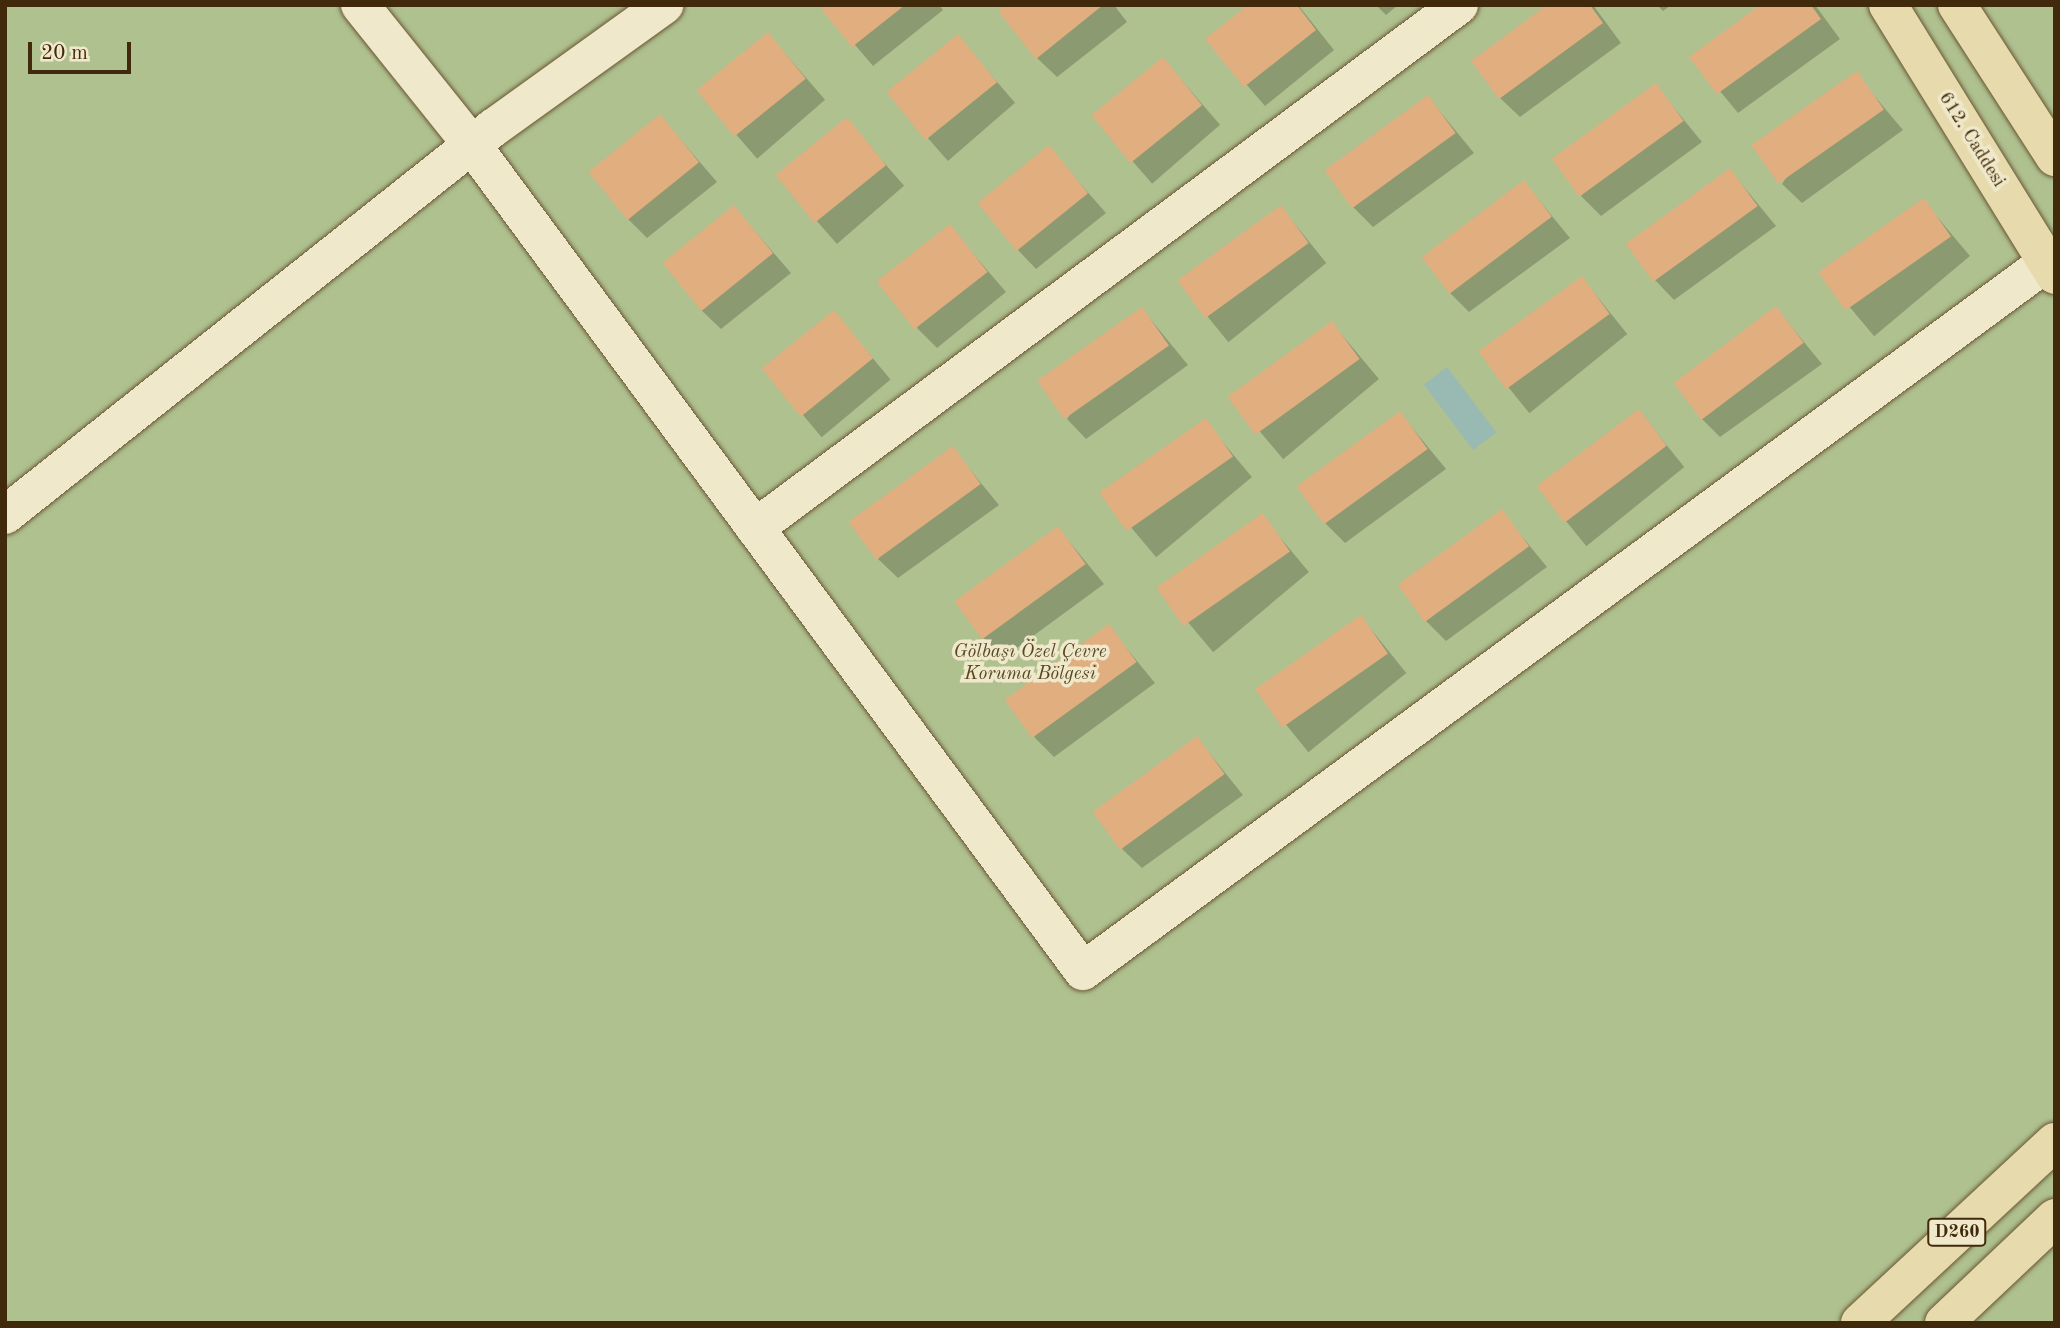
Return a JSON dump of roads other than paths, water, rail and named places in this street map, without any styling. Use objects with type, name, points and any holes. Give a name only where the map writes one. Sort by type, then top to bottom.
[{"type":"main road","name":"612. Caddesi","points":[[1888,5],[2051,269]]},
{"type":"main road","points":[[1957,5],[2055,157]]},
{"type":"main road","name":"D260","points":[[1860,1323],[2055,1142]]},
{"type":"main road","name":"D260","points":[[1944,1323],[2055,1218]]},
{"type":"street","points":[[360,5],[472,145],[1083,971],[2051,269]]},
{"type":"street","points":[[5,515],[472,145],[664,5]]},
{"type":"street","points":[[755,528],[1459,5]]},
{"type":"water","points":[[1447,367],[1496,432],[1473,450],[1424,384]]},
{"type":"park label","name":"Gölbaşı Özel Çevre Koruma Bölgesi","points":[[1030,664]]}]
